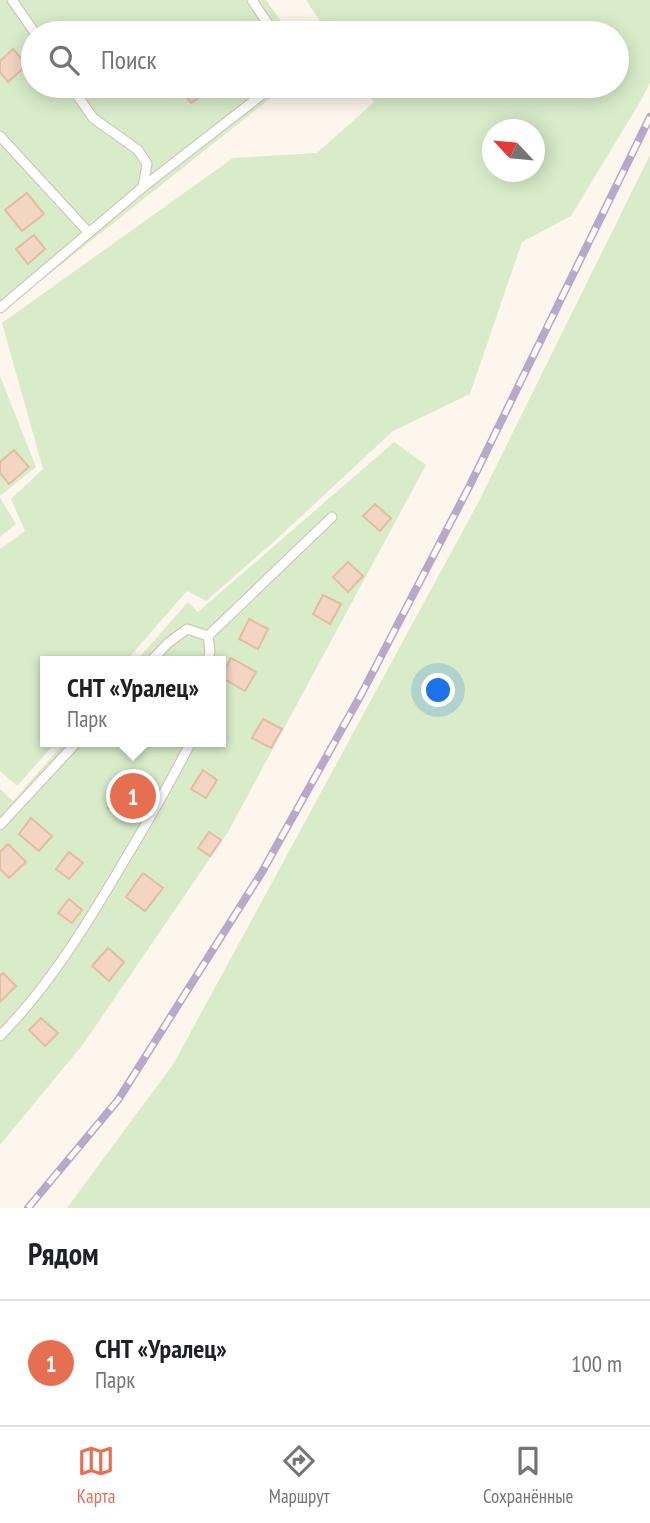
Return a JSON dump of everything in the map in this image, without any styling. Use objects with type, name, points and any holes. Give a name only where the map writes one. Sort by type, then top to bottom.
[{"type":"lane","points":[[12,0],[27,21]]},
{"type":"lane","points":[[252,0],[266,21]]},
{"type":"lane","points":[[79,98],[93,118],[138,150],[147,164],[143,187]]},
{"type":"lane","points":[[0,308],[143,187],[258,98]]},
{"type":"lane","points":[[0,136],[89,233]]},
{"type":"lane","points":[[208,636],[332,517]]},
{"type":"lane","points":[[155,656],[187,629],[208,636]]},
{"type":"lane","points":[[208,636],[209,656]]},
{"type":"lane","points":[[0,825],[71,747]]},
{"type":"lane","points":[[0,1036],[30,1005],[79,936],[172,781],[189,747]]},
{"type":"green space","points":[[0,0],[266,0],[281,21],[21,21],[21,98],[271,98],[0,313]]},
{"type":"green space","points":[[306,0],[650,0],[650,82],[571,216],[522,242],[470,394],[393,431],[206,601],[187,591],[130,656],[40,656],[40,747],[52,747],[17,786],[0,771],[0,549],[25,531],[11,499],[43,469],[2,323],[233,158],[317,153],[374,102],[371,98],[629,98],[629,21],[320,21]]},
{"type":"green space","points":[[650,155],[650,1208],[67,1208],[174,1063],[478,503]]},
{"type":"green space","points":[[0,376],[36,467],[0,496]]},
{"type":"green space","points":[[394,442],[426,465],[228,832],[84,1043],[0,1145],[0,789],[13,801],[61,747],[226,747],[226,656],[140,656],[188,602],[198,612]]},
{"type":"green space","points":[[0,498],[16,524],[0,537]]},
{"type":"building","points":[[13,49],[21,58],[21,70],[8,82],[0,72],[0,61]]},
{"type":"building","points":[[27,193],[44,214],[22,231],[5,210]]},
{"type":"building","points":[[34,235],[45,249],[28,264],[16,249]]},
{"type":"building","points":[[14,450],[29,467],[9,484],[0,473],[0,462]]},
{"type":"building","points":[[375,504],[391,518],[380,531],[363,516]]},
{"type":"building","points":[[348,562],[363,576],[348,592],[333,577]]},
{"type":"building","points":[[323,595],[341,604],[330,624],[313,614]]},
{"type":"building","points":[[249,619],[268,629],[258,649],[239,639]]},
{"type":"building","points":[[231,658],[256,672],[245,691],[226,680],[226,668]]},
{"type":"building","points":[[263,719],[282,729],[271,748],[252,738]]},
{"type":"building","points":[[203,770],[217,780],[206,798],[191,789]]},
{"type":"building","points":[[122,792],[138,805],[124,821],[108,808]]},
{"type":"building","points":[[31,818],[52,836],[39,851],[19,834]]},
{"type":"building","points":[[209,832],[221,840],[210,856],[198,848]]},
{"type":"building","points":[[8,844],[26,862],[9,878],[0,869],[0,852]]},
{"type":"building","points":[[69,852],[83,863],[69,879],[56,869]]},
{"type":"building","points":[[143,873],[163,888],[145,911],[126,897]]},
{"type":"building","points":[[69,899],[82,910],[72,923],[58,913]]},
{"type":"building","points":[[108,948],[124,962],[109,981],[92,966]]},
{"type":"building","points":[[3,973],[16,986],[0,1002],[0,976]]},
{"type":"building","points":[[41,1018],[58,1033],[45,1046],[29,1030]]},
{"type":"railway","points":[[28,1208],[118,1100],[262,872],[362,693],[470,485],[650,117]]},
{"type":"place","name":"СНТ «Уралец»","points":[[133,796]]}]
